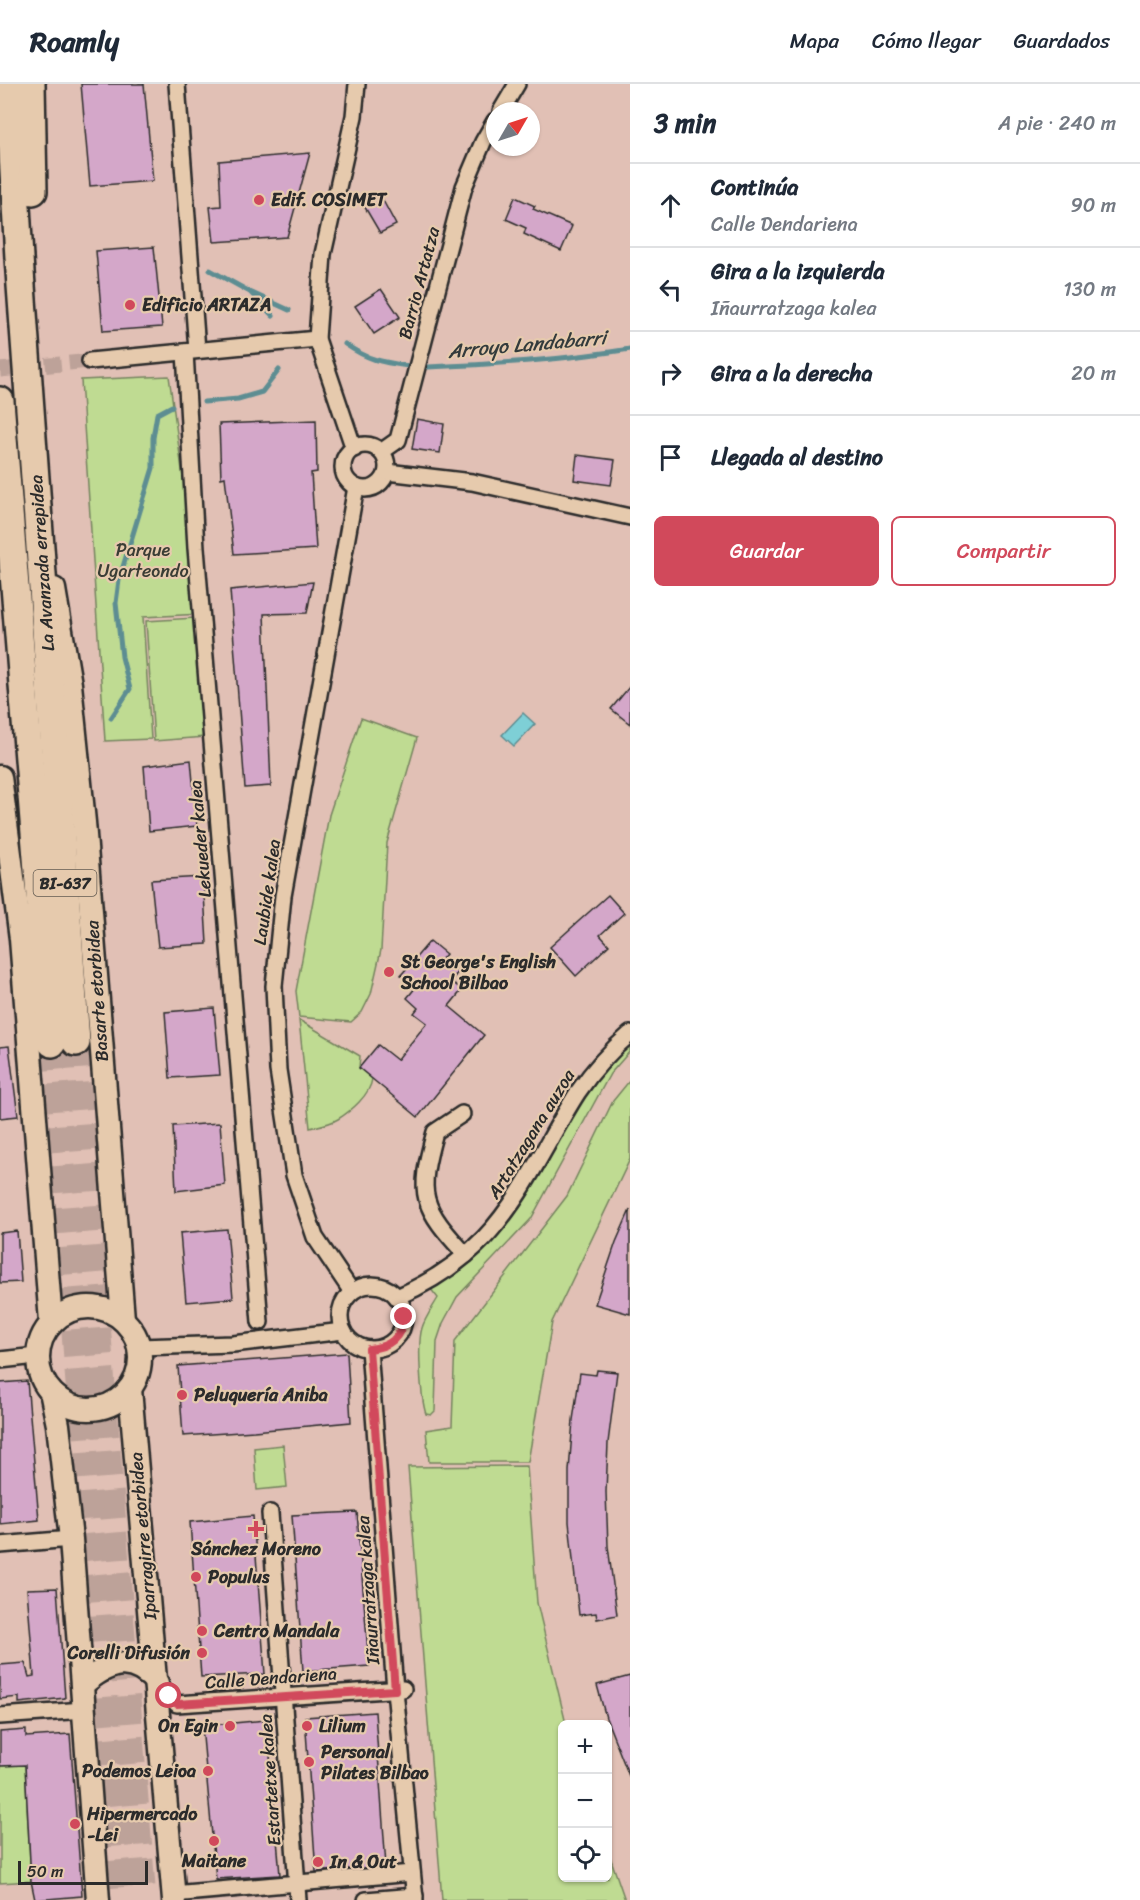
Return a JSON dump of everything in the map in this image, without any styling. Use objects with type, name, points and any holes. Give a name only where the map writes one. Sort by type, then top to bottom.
[{"type":"highway","name":"La Avanzada errepidea","points":[[0,401],[12,556],[64,1042],[36,485],[9,84]]},
{"type":"highway","points":[[29,396],[34,272],[31,84]]},
{"type":"highway","points":[[0,484],[12,556]]},
{"type":"main road","name":"Basarte etorbidea","points":[[36,485],[72,707],[84,822],[123,1319]]},
{"type":"main road","points":[[0,777],[21,939],[51,1322]]},
{"type":"main road","points":[[85,1306],[103,1309],[123,1319],[132,1330],[139,1347],[140,1366],[136,1380],[121,1399],[105,1408],[86,1410],[68,1406],[52,1396],[40,1378],[37,1356],[41,1338],[51,1322],[66,1311],[85,1306]]},
{"type":"main road","name":"Iparragirre etorbidea","points":[[130,1389],[159,1726]]},
{"type":"main road","points":[[52,1396],[71,1539],[98,1900]]},
{"type":"main road","points":[[83,1684],[98,1671],[119,1664],[141,1668],[157,1683]]},
{"type":"main road","points":[[159,1726],[174,1897]]},
{"type":"street","name":"Lekueder kalea","points":[[177,84],[191,351],[196,548],[260,1322]]},
{"type":"street","points":[[354,449],[317,339],[323,254],[354,116],[357,84]]},
{"type":"street","points":[[506,102],[517,84]]},
{"type":"street","name":"Barrio Artatza","points":[[381,452],[398,440],[464,187],[486,137]]},
{"type":"street","points":[[90,361],[317,339]]},
{"type":"street","points":[[368,446],[381,452],[385,458],[387,472],[384,478],[375,487],[362,489],[351,483],[344,472],[345,459],[354,449],[368,446]]},
{"type":"street","points":[[387,472],[472,482],[630,517]]},
{"type":"street","name":"Laubide kalea","points":[[352,1292],[315,1237],[294,1176],[278,1070],[274,986],[283,896],[356,487]]},
{"type":"street","name":"Artatzagana auzoa","points":[[397,1297],[425,1285],[466,1256],[485,1238],[519,1193],[579,1091],[604,1059],[630,1034]]},
{"type":"street","points":[[462,1114],[435,1132],[425,1168],[425,1198],[438,1225],[466,1256]]},
{"type":"street","points":[[380,1286],[390,1290],[397,1297],[404,1317],[397,1337],[380,1348],[369,1349],[349,1340],[340,1320],[345,1300],[352,1292],[361,1287],[380,1286]]},
{"type":"street","points":[[139,1347],[262,1342],[343,1331]]},
{"type":"street","name":"Iñaurratzaga kalea","points":[[369,1349],[415,1898]]},
{"type":"street","points":[[0,1360],[37,1356]]},
{"type":"street","name":"Estartetxe kalea","points":[[270,1513],[298,1900]]},
{"type":"street","points":[[0,1545],[71,1539]]},
{"type":"street","points":[[157,1683],[177,1704],[159,1726]]},
{"type":"street","name":"Calle Dendariena","points":[[177,1704],[399,1689]]},
{"type":"street","points":[[0,1716],[84,1710]]},
{"type":"street","points":[[174,1897],[412,1873]]},
{"type":"street","points":[[366,1900],[415,1898]]},
{"type":"green space","name":"Parque Ugarteondo","points":[[169,376],[202,614],[143,617],[151,739],[105,741],[81,380]]},
{"type":"green space","points":[[195,618],[205,737],[154,741],[146,621]]},
{"type":"green space","points":[[361,718],[417,738],[387,843],[381,950],[371,994],[362,1012],[351,1022],[299,1017],[296,991],[329,815]]},
{"type":"green space","points":[[299,1020],[360,1056],[359,1068],[372,1079],[364,1097],[349,1112],[331,1122],[310,1128]]},
{"type":"green space","points":[[630,1040],[630,1051],[610,1074],[531,1219],[457,1297],[443,1323],[437,1341],[435,1411],[431,1415],[426,1414],[421,1385],[421,1335],[423,1324],[438,1298],[430,1288],[485,1244],[583,1094]]},
{"type":"green space","points":[[630,1080],[630,1159],[552,1322],[528,1462],[429,1462],[426,1430],[452,1426],[455,1341],[567,1196],[613,1101]]},
{"type":"green space","points":[[283,1445],[287,1487],[257,1490],[254,1448]]},
{"type":"green space","points":[[527,1466],[537,1603],[565,1720],[558,1720],[558,1882],[612,1882],[612,1863],[625,1900],[442,1900],[408,1467]]},
{"type":"green space","points":[[25,1765],[31,1881],[0,1883],[0,1766]]},
{"type":"water","points":[[523,713],[535,724],[514,746],[502,735]]},
{"type":"building","points":[[81,84],[144,84],[153,181],[90,186]]},
{"type":"building","name":"Edif. COSIMET","points":[[310,153],[287,237],[214,242],[210,207],[221,206],[219,161]]},
{"type":"building","points":[[380,195],[396,225],[380,233],[363,204]]},
{"type":"building","points":[[515,197],[535,206],[533,209],[572,226],[561,251],[524,234],[526,228],[506,219]]},
{"type":"building","name":"Edificio ARTAZA","points":[[154,247],[162,327],[103,331],[96,251]]},
{"type":"building","points":[[381,289],[400,317],[374,334],[355,306]]},
{"type":"building","points":[[417,419],[444,424],[440,453],[412,449]]},
{"type":"building","points":[[316,420],[317,472],[311,473],[316,549],[234,554],[225,477],[221,478],[219,424]]},
{"type":"building","points":[[577,455],[615,460],[611,485],[574,480]]},
{"type":"building","points":[[313,582],[307,613],[264,614],[271,786],[245,788],[230,590]]},
{"type":"building","points":[[630,686],[630,724],[611,709]]},
{"type":"building","points":[[191,760],[197,826],[149,831],[144,766]]},
{"type":"building","points":[[203,877],[207,944],[158,947],[151,880]]},
{"type":"building","points":[[608,895],[624,913],[600,935],[609,945],[576,976],[550,947]]},
{"type":"building","points":[[430,941],[446,954],[442,959],[458,972],[451,981],[462,990],[449,1006],[484,1035],[418,1117],[359,1068],[378,1045],[397,1060],[427,1023],[414,1013],[418,1008],[407,998],[416,987],[401,975]]},
{"type":"building","points":[[214,1008],[220,1075],[170,1078],[165,1012]]},
{"type":"building","points":[[9,1046],[18,1116],[0,1118],[0,1047]]},
{"type":"building","points":[[220,1123],[225,1185],[176,1191],[173,1126]]},
{"type":"building","points":[[630,1210],[630,1314],[595,1304],[616,1242]]},
{"type":"building","points":[[227,1229],[233,1298],[186,1302],[180,1233]]},
{"type":"building","points":[[17,1231],[21,1282],[0,1283],[0,1233]]},
{"type":"building","points":[[347,1353],[351,1422],[183,1436],[178,1366]]},
{"type":"building","points":[[597,1370],[617,1372],[608,1443],[606,1492],[608,1546],[617,1615],[597,1619],[596,1613],[579,1615],[569,1522],[569,1471],[580,1373],[596,1375]]},
{"type":"building","points":[[27,1381],[39,1520],[0,1524],[0,1383]]},
{"type":"building","points":[[357,1512],[369,1666],[303,1671],[292,1515]]},
{"type":"building","points":[[253,1516],[265,1674],[201,1677],[190,1522]]},
{"type":"building","points":[[57,1588],[65,1698],[19,1703],[19,1697],[0,1699],[0,1665],[25,1663],[29,1677],[34,1676],[27,1589]]},
{"type":"building","points":[[630,1676],[630,1776],[612,1733],[612,1720],[606,1718],[597,1685]]},
{"type":"building","points":[[375,1712],[386,1866],[316,1872],[305,1717]]},
{"type":"building","points":[[267,1720],[280,1875],[216,1879],[202,1726]]},
{"type":"building","points":[[26,1730],[26,1737],[70,1734],[82,1896],[35,1900],[31,1881],[25,1765],[0,1766],[0,1732]]},
{"type":"waterway","points":[[210,270],[250,292],[273,316]]},
{"type":"waterway","name":"Arroyo Landabarri","points":[[252,293],[289,310]]},
{"type":"waterway","name":"Arroyo Landabarri","points":[[345,344],[375,360],[408,366]]},
{"type":"waterway","name":"Arroyo Landabarri","points":[[428,367],[529,361],[630,349]]},
{"type":"waterway","points":[[204,402],[238,399],[262,392],[279,370]]},
{"type":"waterway","points":[[111,718],[130,689],[122,657],[116,603],[119,580],[153,468],[153,438],[157,414],[172,406]]},
{"type":"tunnel","points":[[0,370],[90,361]]},
{"type":"tunnel","points":[[76,1042],[143,1900]]},
{"type":"tunnel","points":[[52,1043],[120,1900]]},
{"type":"place","name":"Edif. COSIMET","points":[[259,200]]},
{"type":"place","name":"Edificio ARTAZA","points":[[130,305]]},
{"type":"place","name":"St George's English School Bilbao","points":[[389,972]]},
{"type":"place","name":"Peluquería Aniba","points":[[182,1395]]},
{"type":"place","name":"Sánchez Moreno","points":[[256,1529]]},
{"type":"place","name":"Populus","points":[[196,1577]]},
{"type":"place","name":"Centro Mandala","points":[[202,1631]]},
{"type":"place","name":"Corelli Difusión","points":[[202,1653]]},
{"type":"place","name":"On Egin","points":[[230,1726]]},
{"type":"place","name":"Lilium","points":[[307,1726]]},
{"type":"place","name":"Personal Pilates Bilbao","points":[[309,1762]]},
{"type":"place","name":"Podemos Leioa","points":[[208,1771]]},
{"type":"place","name":"Hipermercado -Lei","points":[[75,1824]]},
{"type":"place","name":"Maitane","points":[[214,1841]]},
{"type":"place","name":"In & Out","points":[[318,1862]]},
{"type":"route","points":[[169,1696],[177,1704],[395,1690],[369,1349],[380,1348],[397,1337],[404,1317]]}]
